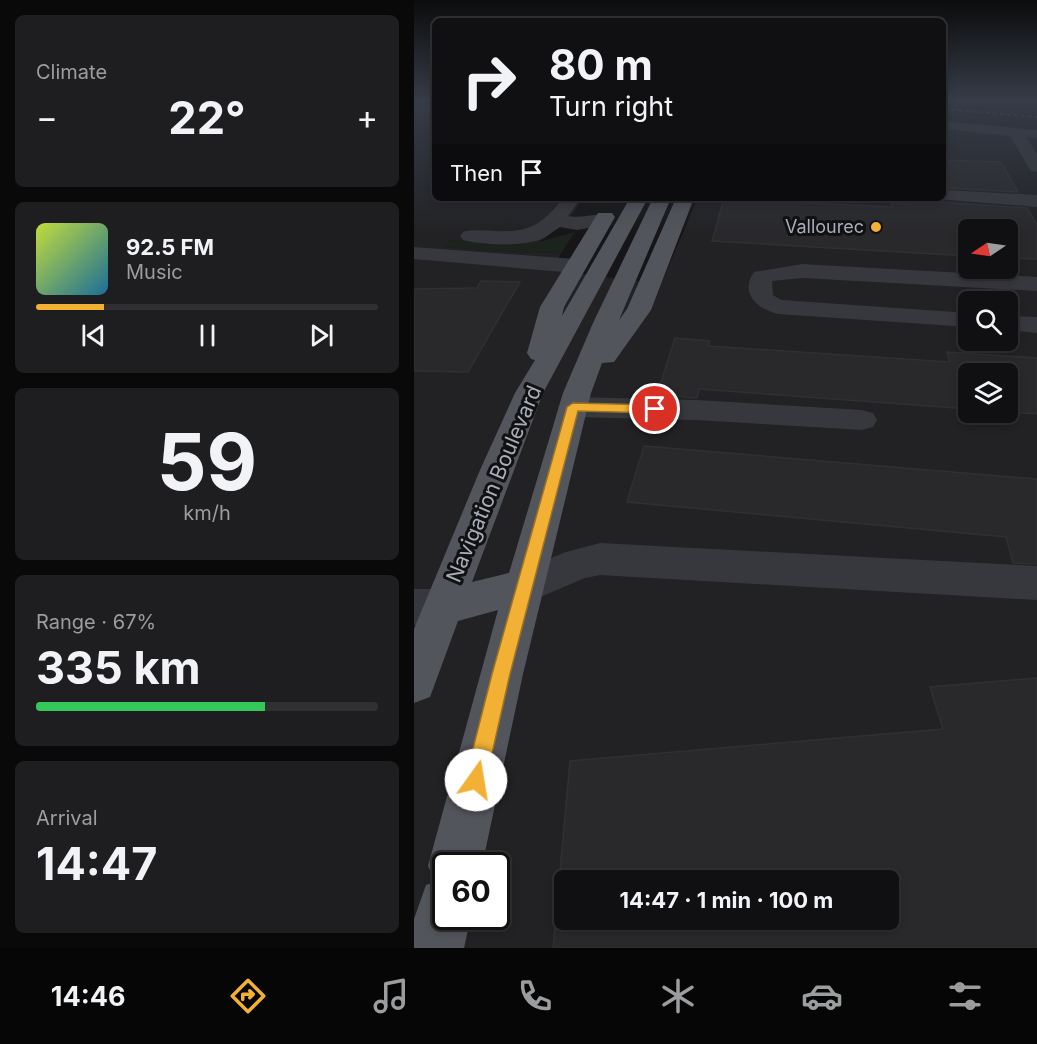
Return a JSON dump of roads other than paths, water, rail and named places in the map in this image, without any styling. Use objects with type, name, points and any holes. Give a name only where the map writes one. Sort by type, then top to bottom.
[{"type":"main road","points":[[529,393],[552,308],[614,201]]},
{"type":"main road","name":"Navigation Boulevard","points":[[414,682],[429,607],[529,393],[637,201]]},
{"type":"main road","name":"Navigation Boulevard","points":[[458,852],[501,674],[575,400],[605,323],[661,201]]},
{"type":"main road","points":[[575,400],[639,310],[684,201]]},
{"type":"main road","points":[[429,607],[526,586]]},
{"type":"main road","points":[[435,948],[440,930]]},
{"type":"street","points":[[1023,144],[1037,167]]},
{"type":"street","points":[[946,195],[1037,201]]},
{"type":"street","points":[[454,235],[520,237],[536,234],[556,220],[570,201]]},
{"type":"street","points":[[556,220],[577,224],[603,220]]},
{"type":"street","points":[[414,254],[575,266]]},
{"type":"street","points":[[958,319],[778,307],[763,300],[760,295],[760,283],[762,277],[769,274],[802,272],[1037,284]]},
{"type":"street","points":[[1018,324],[1037,325]]},
{"type":"street","points":[[575,400],[862,420]]},
{"type":"street","points":[[526,586],[579,563],[600,559],[1037,583]]},
{"type":"place","name":"Vallourec","points":[[876,227]]}]
